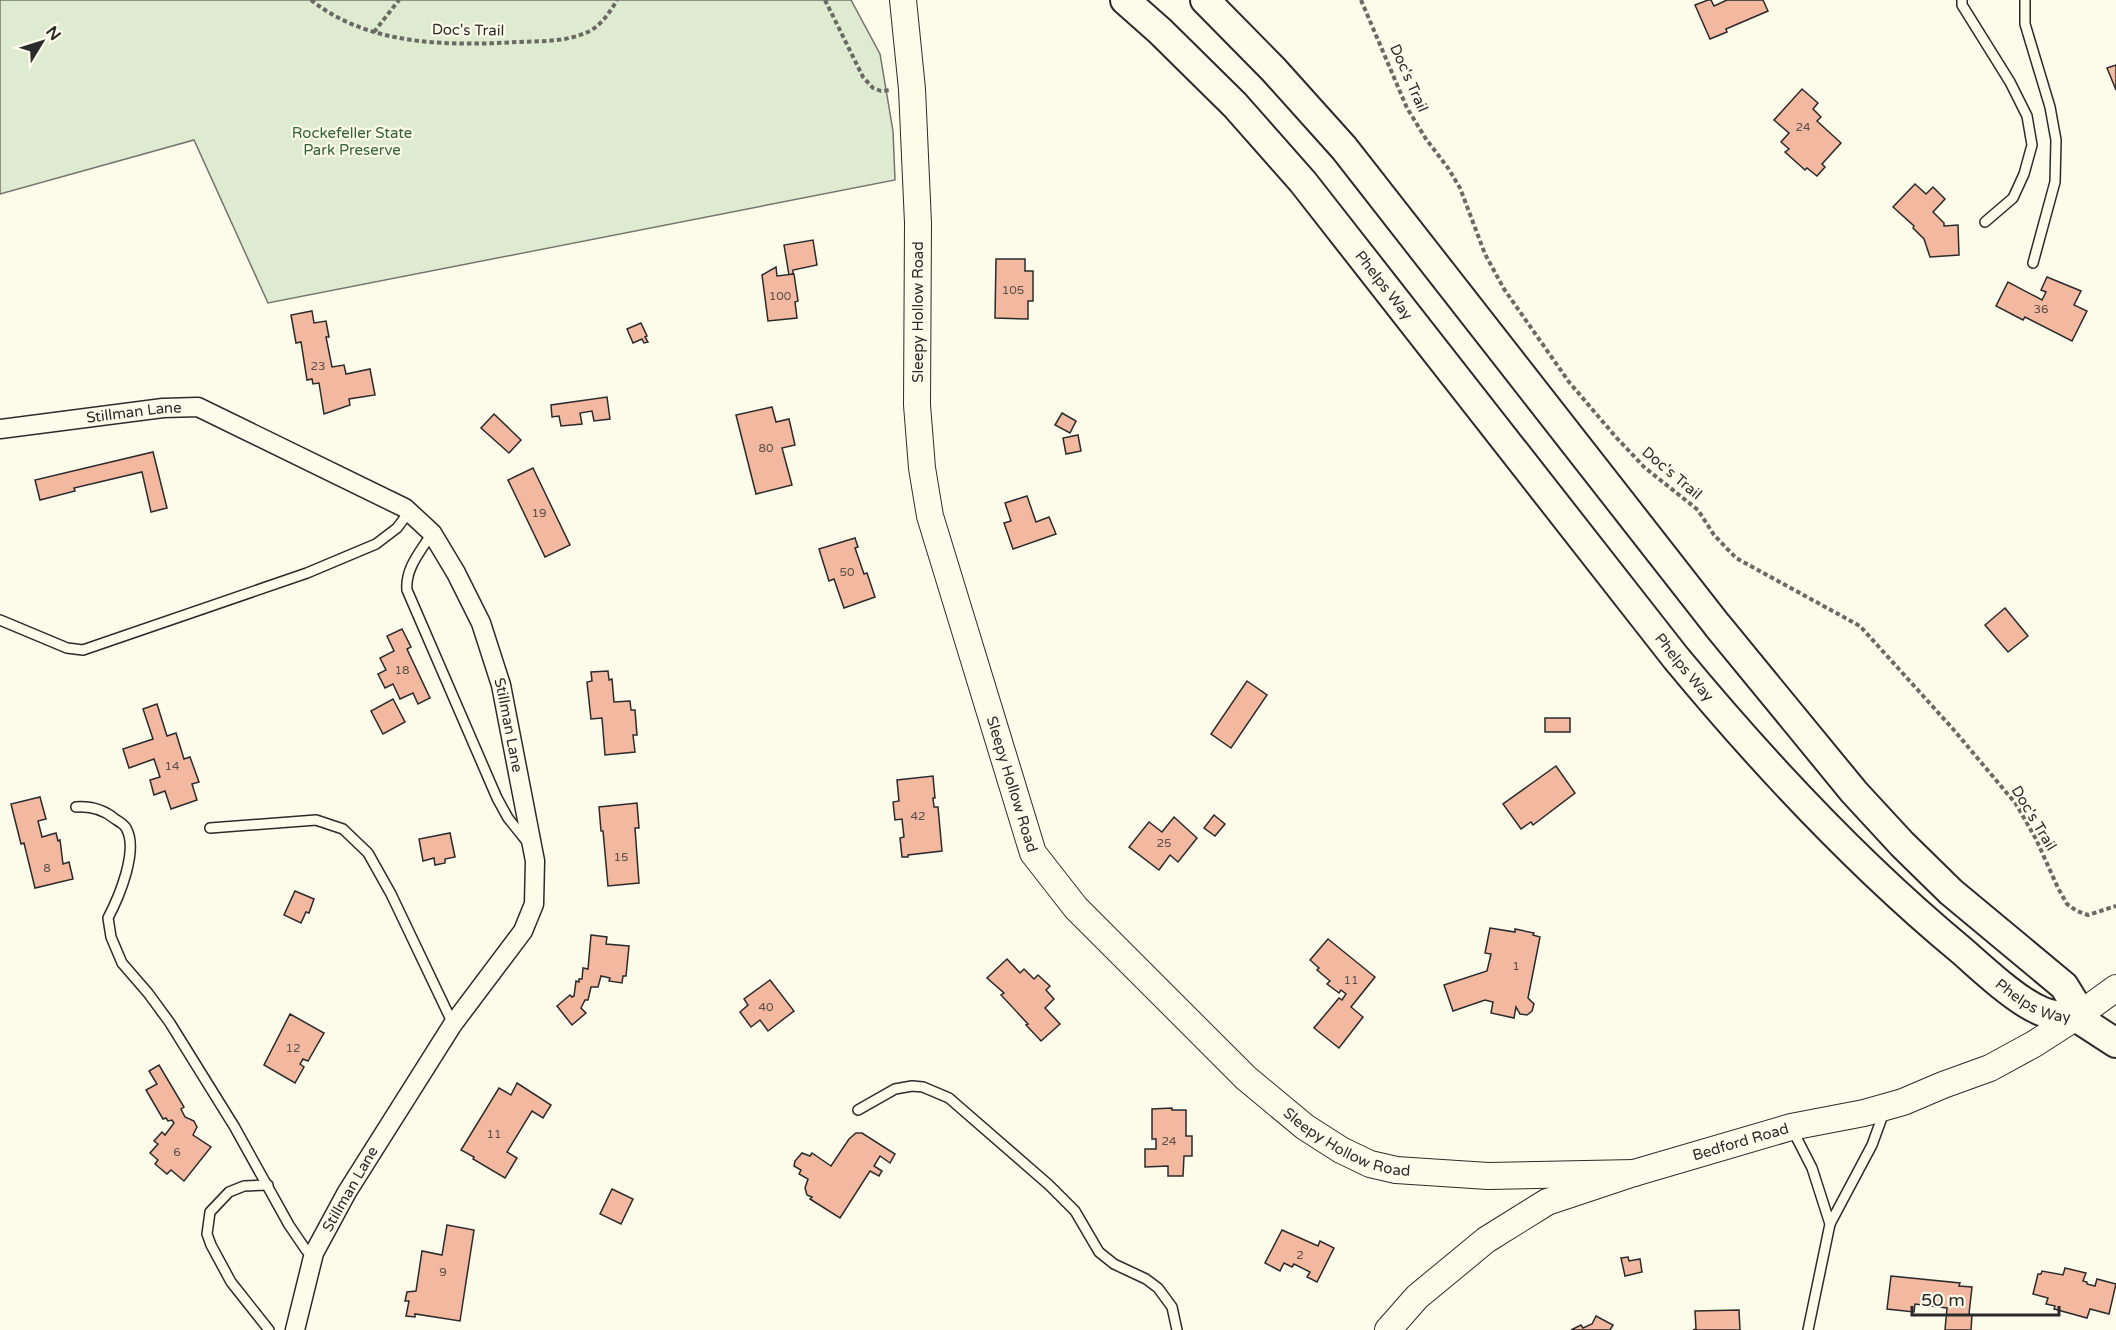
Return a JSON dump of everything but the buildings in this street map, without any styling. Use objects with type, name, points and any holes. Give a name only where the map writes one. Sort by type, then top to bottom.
[{"type":"main road","name":"Phelps Way","points":[[1125,0],[1235,105],[1303,182],[1676,658],[1722,715],[1770,768],[1871,870],[1925,921],[1976,963],[2027,1004],[2052,1015],[2076,1017],[2075,1004],[2064,986],[1951,892],[1902,844],[1846,783],[1717,625],[1344,148],[1273,69],[1205,0]]},
{"type":"main road","points":[[2076,1017],[2116,1043]]},
{"type":"street","name":"Sleepy Hollow Road","points":[[903,0],[916,156],[917,405],[922,468],[930,516],[1033,853],[1076,908],[1246,1078],[1305,1127],[1341,1150],[1370,1164],[1396,1170],[1488,1176],[1634,1173]]},
{"type":"street","name":"Stillman Lane","points":[[0,429],[163,408],[198,407],[409,512],[432,533],[456,573],[481,623],[501,686],[535,861],[534,904],[524,931],[453,1024],[347,1192],[313,1257],[295,1330]]},
{"type":"street","name":"Bedford Road","points":[[1388,1330],[1417,1297],[1486,1240],[1547,1202],[1634,1173],[1791,1127],[1886,1107],[1990,1068],[2034,1044],[2116,988]]},
{"type":"lane","points":[[1962,0],[1962,5],[2010,82],[2027,116],[2032,145],[2024,174],[2013,198],[1985,222]]},
{"type":"lane","points":[[2025,0],[2025,24],[2050,106],[2056,140],[2055,182],[2033,263]]},
{"type":"lane","points":[[0,620],[68,648],[83,650],[307,573],[376,544],[397,528],[409,512]]},
{"type":"lane","points":[[432,533],[410,567],[406,579],[407,590],[497,798],[508,818],[532,846]]},
{"type":"lane","points":[[76,807],[89,806],[108,813],[126,827],[130,844],[127,868],[119,897],[108,918],[116,950],[122,963],[170,1023],[268,1185],[289,1225],[313,1257]]},
{"type":"lane","points":[[210,828],[316,820],[343,829],[368,853],[391,894],[453,1024]]},
{"type":"lane","points":[[858,1110],[895,1089],[912,1086],[923,1087],[949,1098],[1049,1185],[1075,1211],[1099,1252],[1114,1264],[1158,1287],[1172,1307],[1177,1330]]},
{"type":"lane","points":[[1808,1330],[1830,1224],[1872,1145],[1886,1107]]},
{"type":"lane","points":[[1791,1127],[1812,1168],[1830,1224]]},
{"type":"lane","points":[[268,1185],[244,1186],[229,1192],[210,1212],[207,1234],[231,1282],[269,1330]]},
{"type":"path","name":"Doc's Trail","points":[[311,0],[352,25],[374,32],[397,38],[458,44],[569,39],[592,29],[608,15],[616,0]]},
{"type":"path","points":[[374,32],[399,0]]},
{"type":"path","points":[[825,0],[863,77],[873,88],[881,91],[897,89]]},
{"type":"path","name":"Doc's Trail","points":[[1361,0],[1407,108],[1460,188],[1485,254],[1499,280],[1577,391],[1644,467],[1698,510],[1714,535],[1736,558],[1860,626],[1953,729],[2016,804],[2036,839],[2067,904],[2088,915],[2116,906]]},
{"type":"green space","name":"Rockefeller State Park Preserve","points":[[0,0],[851,0],[880,54],[893,131],[895,180],[268,303],[194,140],[0,194]]}]
